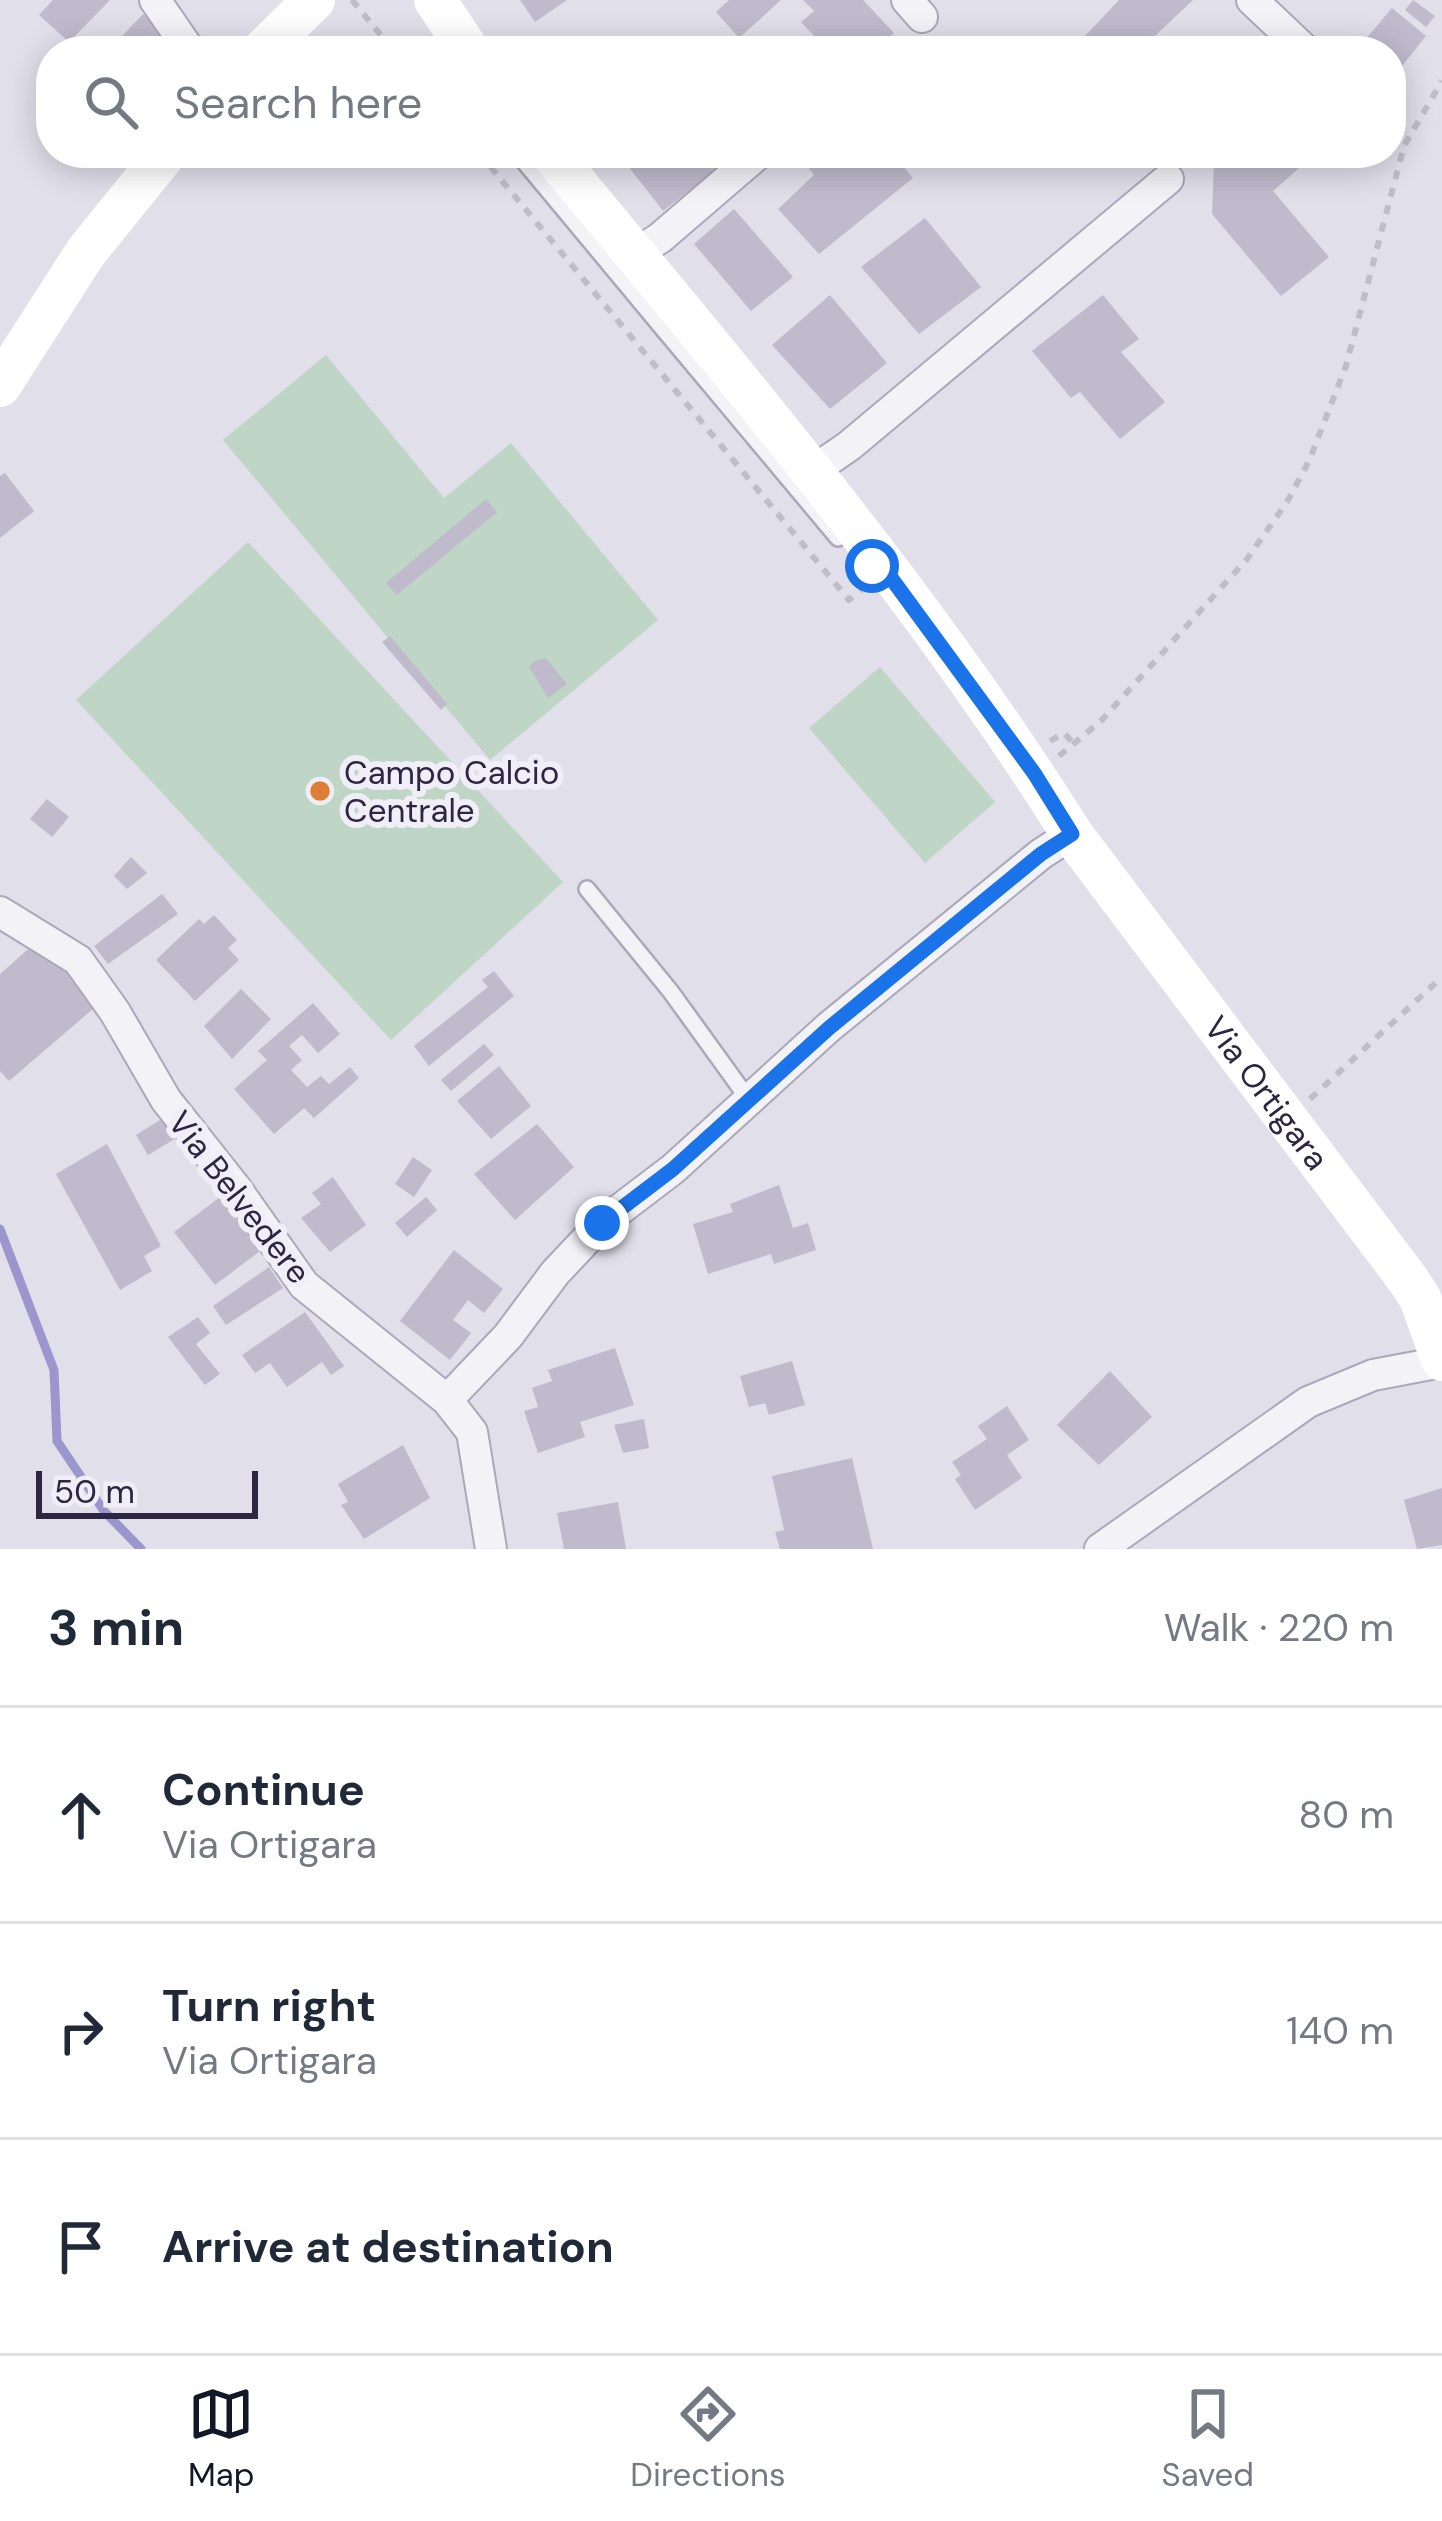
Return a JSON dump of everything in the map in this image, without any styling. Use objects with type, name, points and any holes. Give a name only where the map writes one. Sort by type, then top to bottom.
[{"type":"street","points":[[154,0],[179,36]]},
{"type":"street","points":[[277,36],[314,0]]},
{"type":"street","points":[[435,0],[460,36]]},
{"type":"street","points":[[454,0],[466,36]]},
{"type":"street","points":[[1252,0],[1290,36]]},
{"type":"street","points":[[0,386],[86,252],[154,168]]},
{"type":"street","name":"Via Ortigara","points":[[563,168],[635,254],[692,344],[814,470],[870,574],[1034,773],[1072,834],[1420,1298],[1442,1361]]},
{"type":"street","points":[[635,254],[742,168]]},
{"type":"street","points":[[814,470],[849,446],[1168,179]]},
{"type":"street","points":[[447,1400],[508,1336],[602,1223],[673,1169],[829,1028],[1041,854],[1072,834]]},
{"type":"street","name":"Via Belvedere","points":[[0,912],[78,960],[115,1012],[166,1100],[236,1187],[304,1285],[447,1400],[472,1432],[491,1549]]},
{"type":"street","points":[[1100,1549],[1308,1402],[1373,1375],[1442,1361]]},
{"type":"lane","points":[[531,168],[692,344],[843,544]]},
{"type":"lane","points":[[587,889],[749,1100]]},
{"type":"path","points":[[352,0],[382,36]]},
{"type":"path","points":[[1406,141],[1442,81]]},
{"type":"path","points":[[491,168],[849,600],[870,574]]},
{"type":"path","points":[[1075,745],[1247,559],[1298,482],[1346,365],[1397,168]]},
{"type":"path","points":[[1289,1118],[1442,977]]},
{"type":"green space","points":[[326,355],[444,498],[511,443],[658,620],[490,760],[223,440]]},
{"type":"green space","name":"Campo Calcio Centrale","points":[[248,542],[563,882],[391,1040],[76,700]]},
{"type":"green space","points":[[880,667],[995,802],[925,863],[809,728]]},
{"type":"building","points":[[53,0],[110,0],[75,36],[62,36],[39,15]]},
{"type":"building","points":[[520,0],[567,0],[535,22]]},
{"type":"building","points":[[729,0],[781,0],[741,36],[716,12]]},
{"type":"building","points":[[803,0],[863,0],[894,33],[814,36],[801,22],[814,11]]},
{"type":"building","points":[[1119,0],[1193,0],[1155,36],[1085,36]]},
{"type":"building","points":[[1413,0],[1435,16],[1426,27],[1405,10]]},
{"type":"building","points":[[1392,8],[1426,36],[1406,61],[1406,36],[1368,36]]},
{"type":"building","points":[[143,14],[166,36],[122,36]]},
{"type":"building","points":[[630,168],[718,168],[663,211]]},
{"type":"building","points":[[809,168],[905,168],[913,178],[819,254],[778,209],[814,175]]},
{"type":"building","points":[[1214,168],[1299,168],[1273,191],[1329,257],[1281,296],[1212,214]]},
{"type":"building","points":[[734,209],[793,277],[751,311],[694,244]]},
{"type":"building","points":[[925,218],[981,287],[919,334],[861,267]]},
{"type":"building","points":[[830,295],[887,363],[830,409],[772,345]]},
{"type":"building","points":[[1103,295],[1139,339],[1121,352],[1165,402],[1120,439],[1080,392],[1071,398],[1032,351]]},
{"type":"building","points":[[5,473],[34,511],[0,538],[0,476]]},
{"type":"building","points":[[486,499],[497,512],[397,595],[386,583]]},
{"type":"building","points":[[390,636],[447,704],[441,710],[382,642]]},
{"type":"building","points":[[546,658],[567,684],[548,698],[529,667]]},
{"type":"building","points":[[47,799],[69,817],[52,837],[30,819]]},
{"type":"building","points":[[131,857],[147,873],[127,889],[114,876]]},
{"type":"building","points":[[162,894],[178,914],[108,964],[94,946]]},
{"type":"building","points":[[214,915],[237,940],[228,948],[239,960],[195,1001],[156,960],[199,919],[204,924]]},
{"type":"building","points":[[34,944],[101,1002],[9,1081],[0,1071],[0,974]]},
{"type":"building","points":[[494,971],[514,996],[429,1066],[414,1046],[488,987],[482,980]]},
{"type":"building","points":[[241,989],[271,1019],[232,1059],[204,1026]]},
{"type":"building","points":[[313,1003],[340,1034],[318,1053],[302,1035],[289,1046],[302,1060],[291,1070],[307,1087],[321,1076],[329,1084],[350,1067],[359,1078],[314,1118],[304,1108],[274,1134],[234,1089],[267,1060],[258,1051]]},
{"type":"building","points":[[484,1044],[494,1055],[451,1091],[441,1080]]},
{"type":"building","points":[[499,1066],[531,1106],[491,1139],[457,1101]]},
{"type":"building","points":[[171,1113],[183,1134],[148,1155],[136,1135]]},
{"type":"building","points":[[537,1124],[574,1167],[515,1220],[474,1174]]},
{"type":"building","points":[[107,1144],[161,1246],[144,1256],[152,1271],[120,1290],[56,1174]]},
{"type":"building","points":[[413,1157],[432,1170],[414,1197],[395,1184]]},
{"type":"building","points":[[333,1177],[366,1225],[330,1252],[301,1218],[321,1204],[312,1193]]},
{"type":"building","points":[[779,1185],[793,1228],[808,1223],[816,1250],[774,1264],[771,1254],[708,1274],[693,1224],[733,1212],[730,1204]]},
{"type":"building","points":[[220,1197],[260,1251],[215,1285],[174,1232]]},
{"type":"building","points":[[426,1197],[437,1210],[407,1237],[395,1223]]},
{"type":"building","points":[[454,1250],[503,1289],[484,1313],[468,1300],[453,1320],[471,1333],[450,1360],[400,1321]]},
{"type":"building","points":[[269,1267],[283,1288],[226,1325],[213,1306]]},
{"type":"building","points":[[305,1312],[344,1366],[331,1375],[322,1362],[287,1387],[270,1363],[255,1373],[242,1355]]},
{"type":"building","points":[[198,1317],[210,1333],[196,1344],[220,1374],[205,1385],[168,1337]]},
{"type":"building","points":[[615,1348],[634,1405],[580,1422],[585,1437],[538,1453],[524,1411],[538,1407],[532,1388],[552,1381],[548,1370]]},
{"type":"building","points":[[792,1361],[805,1405],[769,1415],[765,1403],[749,1407],[740,1376]]},
{"type":"building","points":[[1110,1371],[1152,1417],[1099,1465],[1057,1425]]},
{"type":"building","points":[[1007,1406],[1029,1440],[1007,1455],[1022,1478],[975,1510],[955,1479],[961,1475],[952,1462],[987,1439],[978,1426]]},
{"type":"building","points":[[644,1419],[649,1448],[623,1453],[614,1425]]},
{"type":"building","points":[[403,1445],[430,1498],[364,1539],[341,1505],[348,1502],[338,1484]]},
{"type":"building","points":[[852,1458],[873,1549],[780,1549],[775,1532],[784,1530],[772,1476]]},
{"type":"building","points":[[1442,1488],[1442,1545],[1417,1549],[1404,1500]]},
{"type":"building","points":[[618,1502],[626,1549],[564,1549],[557,1513]]},
{"type":"waterway","points":[[0,1229],[54,1370],[57,1441],[104,1511],[141,1549]]},
{"type":"place","name":"Campo Calcio Centrale","points":[[320,791]]},
{"type":"route","points":[[602,1223],[673,1169],[829,1028],[1041,854],[1072,834],[1034,773],[886,571],[872,566]]}]
